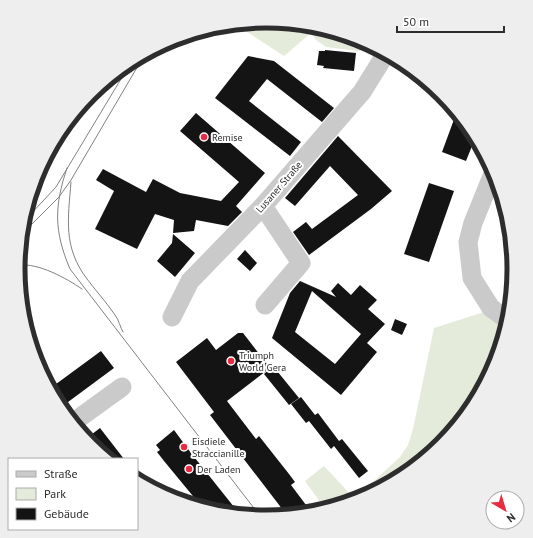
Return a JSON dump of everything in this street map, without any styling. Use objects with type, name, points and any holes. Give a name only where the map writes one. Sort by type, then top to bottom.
[{"type":"street","name":"Lusaner Straße","points":[[172,317],[190,281],[263,206],[362,92],[383,58]]},
{"type":"street","points":[[491,179],[473,223],[468,242],[472,278],[491,308],[503,317]]},
{"type":"street","points":[[263,206],[300,263],[265,305]]},
{"type":"street","points":[[78,419],[122,387]]},
{"type":"green space","points":[[282,28],[314,32],[344,40],[366,49],[358,51],[326,47],[316,40],[311,33],[284,56],[243,29]]},
{"type":"green space","points":[[484,312],[501,326],[490,361],[476,390],[448,428],[414,461],[401,470],[364,490],[400,457],[408,445],[413,429],[434,328]]},
{"type":"green space","points":[[324,466],[351,495],[322,504],[305,481]]},
{"type":"building","points":[[325,50],[356,53],[354,71],[323,68],[324,66],[317,65],[319,51]]},
{"type":"building","points":[[248,56],[274,61],[334,108],[322,122],[267,79],[249,101],[301,142],[290,156],[215,98]]},
{"type":"building","points":[[196,113],[265,173],[236,206],[242,212],[228,226],[196,220],[194,231],[173,233],[174,220],[155,214],[137,249],[95,229],[114,191],[96,180],[103,169],[146,192],[153,179],[180,193],[221,201],[239,182],[180,131]]},
{"type":"building","points":[[455,118],[473,144],[466,161],[442,152]]},
{"type":"building","points":[[338,136],[392,191],[371,209],[309,255],[293,232],[306,222],[312,229],[358,195],[330,166],[295,206],[285,198]]},
{"type":"building","points":[[429,183],[454,191],[429,262],[404,254]]},
{"type":"building","points":[[173,234],[195,253],[175,277],[157,261],[172,243]]},
{"type":"building","points":[[245,250],[257,263],[250,271],[237,259]]},
{"type":"building","points":[[300,281],[336,297],[331,291],[338,283],[351,295],[360,285],[377,300],[368,309],[385,324],[367,343],[377,352],[341,395],[272,338],[290,293]],"holes":[[[312,291],[361,334],[335,364],[295,332]]]},
{"type":"building","points":[[395,319],[407,324],[402,335],[391,330]]},
{"type":"building","points":[[238,333],[243,333],[270,368],[227,401],[256,439],[259,436],[289,474],[295,482],[291,485],[307,507],[283,510],[210,415],[214,412],[176,362],[207,338],[216,350]]},
{"type":"building","points":[[101,351],[114,368],[66,403],[55,385]]},
{"type":"building","points":[[273,366],[299,398],[289,405],[264,374]]},
{"type":"building","points":[[301,397],[315,415],[318,413],[339,441],[342,439],[368,471],[359,478],[334,446],[331,449],[309,421],[306,423],[291,404]]},
{"type":"building","points":[[100,428],[123,458],[115,458],[91,435]]},
{"type":"building","points":[[174,430],[235,508],[219,506],[201,501],[199,499],[196,500],[157,452],[160,450],[156,445]]},
{"type":"tram line","points":[[29,227],[59,197],[71,180],[139,64]]},
{"type":"tram line","points":[[32,213],[56,187],[124,73]]},
{"type":"tram line","points":[[67,168],[60,195],[58,219],[61,243],[70,269],[255,510]]},
{"type":"tram line","points":[[71,182],[68,221],[74,256],[87,279],[109,306],[123,332]]},
{"type":"tram line","points":[[25,265],[35,266],[52,272],[82,289]]},
{"type":"place","name":"Remise","points":[[204,137]]},
{"type":"place","name":"Triumph World Gera","points":[[231,361]]},
{"type":"place","name":"Eisdiele Straccianille","points":[[184,447]]},
{"type":"place","name":"Der Laden","points":[[189,469]]}]
